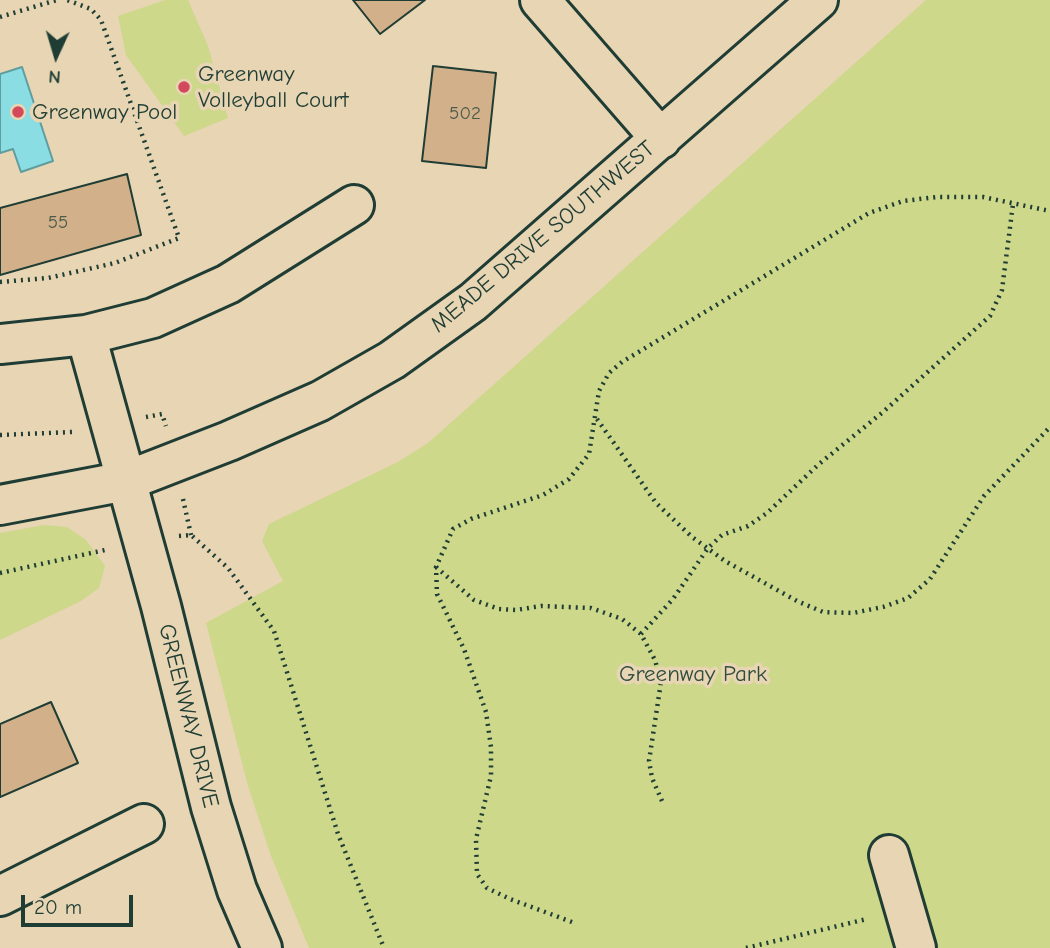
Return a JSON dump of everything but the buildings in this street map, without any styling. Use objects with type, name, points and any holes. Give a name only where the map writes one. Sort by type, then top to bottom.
[{"type":"street","points":[[540,0],[661,139]]},
{"type":"street","name":"MEADE DRIVE SOUTHWEST","points":[[0,505],[126,481],[229,441],[320,401],[392,359],[473,302],[818,0]]},
{"type":"street","points":[[0,344],[86,335],[153,318],[228,284],[354,205]]},
{"type":"street","name":"GREENWAY DRIVE","points":[[86,335],[143,541],[211,807],[237,890],[262,948]]},
{"type":"street","points":[[0,896],[144,824]]},
{"type":"street","points":[[889,855],[916,948]]},
{"type":"path","points":[[0,17],[57,0]]},
{"type":"path","points":[[0,282],[48,278],[116,263],[179,238],[101,20],[91,9],[67,0]]},
{"type":"path","points":[[572,922],[487,888],[477,874],[476,839],[491,776],[491,747],[486,712],[464,649],[437,594],[436,567],[453,529],[471,519],[543,495],[569,479],[589,454],[597,418],[599,391],[609,373],[622,362],[869,213],[903,201],[937,197],[982,197],[1050,211]]},
{"type":"path","points":[[641,634],[673,600],[708,548],[722,535],[748,526],[767,513],[818,464],[883,412],[990,316],[1002,290],[1013,204]]},
{"type":"path","points":[[597,418],[656,503],[708,548],[773,588],[823,612],[853,613],[883,607],[908,598],[930,579],[984,496],[1050,427]]},
{"type":"path","points":[[0,573],[143,541],[191,534],[228,568],[274,631],[338,834],[384,948]]},
{"type":"path","points":[[436,567],[474,600],[499,609],[516,610],[541,606],[591,608],[622,619],[641,634],[661,682],[649,761],[652,778],[662,801]]},
{"type":"path","points":[[746,948],[871,918]]},
{"type":"green space","name":"Greenway Volleyball Court","points":[[165,0],[188,0],[208,46],[228,118],[184,136],[126,55],[118,16]]},
{"type":"green space","name":"Greenway Park","points":[[926,0],[1050,0],[1050,948],[309,948],[271,856],[248,786],[206,623],[283,581],[262,541],[269,524],[398,462],[428,443]]},
{"type":"green space","points":[[44,525],[67,527],[86,540],[105,566],[99,588],[81,601],[0,640],[0,533]]},
{"type":"water","name":"Greenway Pool","points":[[22,67],[53,161],[21,172],[13,149],[0,153],[0,74]]},
{"type":"place","name":"Greenway Volleyball Court","points":[[184,87]]},
{"type":"place","name":"Greenway Pool","points":[[18,112]]}]
